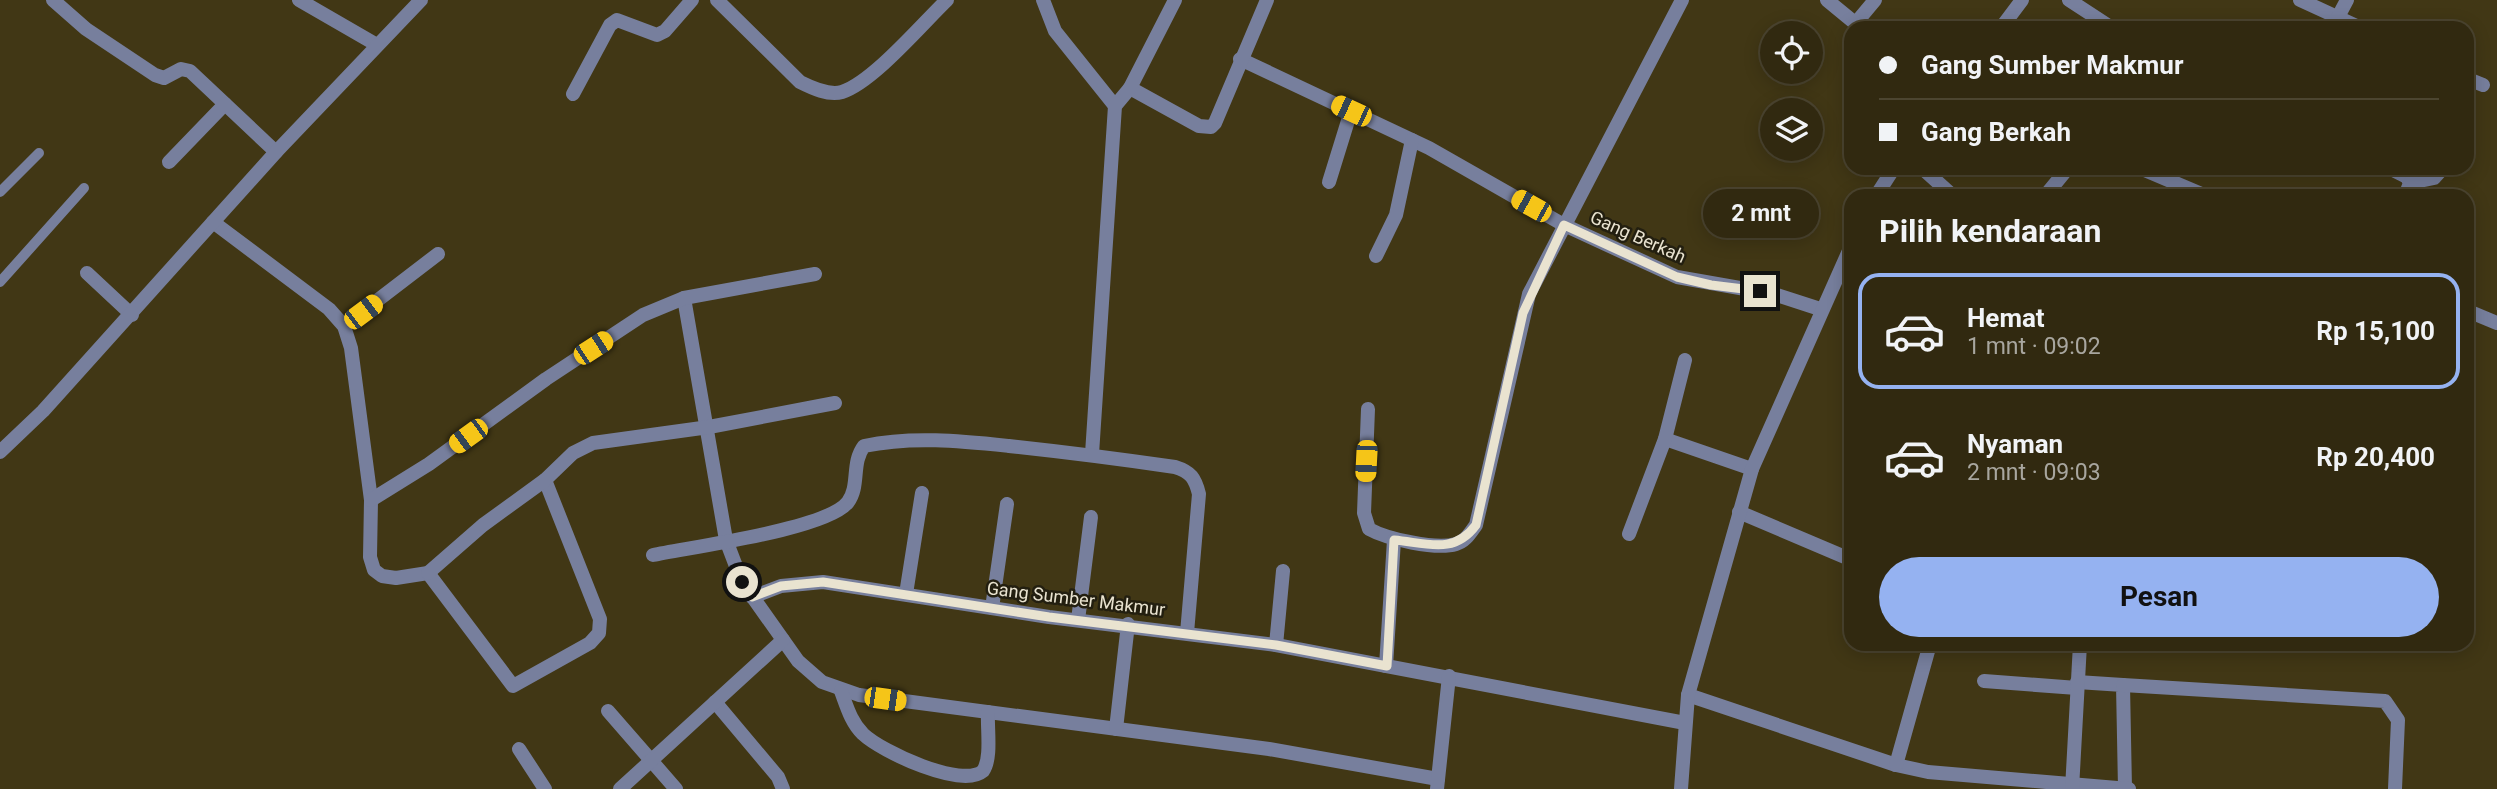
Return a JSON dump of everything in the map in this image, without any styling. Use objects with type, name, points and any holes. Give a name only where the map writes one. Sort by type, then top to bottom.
[{"type":"street","points":[[53,0],[133,63],[164,78],[181,69],[190,71],[276,152]]},
{"type":"street","points":[[299,0],[377,45]]},
{"type":"street","points":[[0,452],[132,315],[276,152],[421,0]]},
{"type":"street","points":[[573,94],[610,25],[617,20],[657,35],[692,0]]},
{"type":"street","points":[[717,0],[800,82],[817,90],[839,93],[862,82],[947,0]]},
{"type":"street","points":[[1042,0],[1055,31],[1115,106]]},
{"type":"street","points":[[1092,454],[1115,106],[1130,88],[1175,0]]},
{"type":"street","points":[[1130,88],[1199,126],[1211,127],[1267,0]]},
{"type":"street","points":[[1368,409],[1364,513],[1368,529],[1394,540],[1454,545],[1465,540],[1476,525],[1523,313],[1564,225],[1682,0]]},
{"type":"street","points":[[1827,0],[1852,21]]},
{"type":"street","points":[[1861,21],[1875,0]]},
{"type":"street","points":[[2006,21],[2022,0]]},
{"type":"street","points":[[2069,0],[2101,21]]},
{"type":"street","points":[[2300,0],[2347,21]]},
{"type":"street","points":[[2339,17],[2347,0]]},
{"type":"street","name":"Gang Berkah","points":[[1240,59],[1412,140],[1564,225],[1677,277],[1711,285],[1755,290],[1820,309]]},
{"type":"street","points":[[2474,81],[2483,85]]},
{"type":"street","points":[[169,162],[225,104]]},
{"type":"street","points":[[1329,182],[1351,111]]},
{"type":"street","points":[[1376,256],[1396,215],[1412,140]]},
{"type":"street","points":[[1930,175],[1945,189]]},
{"type":"street","points":[[2051,189],[2062,175]]},
{"type":"street","points":[[2156,175],[2190,189]]},
{"type":"street","points":[[2409,189],[2437,175]]},
{"type":"street","points":[[213,222],[329,309],[344,326],[356,378],[371,500],[370,556],[374,570],[382,576],[396,578],[428,573],[483,524],[545,480],[573,453],[593,443],[709,427],[835,403]]},
{"type":"street","points":[[344,326],[438,254]]},
{"type":"street","points":[[1681,789],[1688,695],[1752,469],[1820,309],[1844,260]]},
{"type":"street","points":[[87,273],[132,315]]},
{"type":"street","points":[[371,500],[429,464],[546,379],[643,315],[684,298],[816,274]]},
{"type":"street","points":[[684,298],[709,427],[726,540],[742,582],[752,597],[798,661],[822,682],[841,691],[1333,759],[1438,784],[1449,676]]},
{"type":"street","points":[[2474,313],[2497,323]]},
{"type":"street","points":[[1629,534],[1665,439],[1685,360]]},
{"type":"street","points":[[653,555],[796,527],[842,508],[853,491],[858,454],[864,446],[891,440],[939,439],[1092,454],[1175,467],[1188,471],[1196,479],[1199,494],[1187,633]]},
{"type":"street","points":[[1665,439],[1752,469]]},
{"type":"street","points":[[428,573],[510,684],[524,682],[590,643],[599,633],[600,619],[545,480]]},
{"type":"street","points":[[906,594],[922,493]]},
{"type":"street","points":[[992,608],[1007,504]]},
{"type":"street","points":[[1739,512],[1844,557]]},
{"type":"street","points":[[1078,620],[1091,517]]},
{"type":"street","points":[[1387,666],[1394,540]]},
{"type":"street","points":[[1276,645],[1283,571]]},
{"type":"street","name":"Gang Sumber Makmur","points":[[752,597],[781,586],[823,582],[1078,620],[1128,624],[1276,645],[1685,723]]},
{"type":"street","points":[[1116,729],[1128,624]]},
{"type":"street","points":[[620,789],[783,640]]},
{"type":"street","points":[[1896,765],[1928,651]]},
{"type":"street","points":[[2072,787],[2079,651]]},
{"type":"street","points":[[1984,681],[2123,685],[2385,701],[2399,720],[2395,789]]},
{"type":"street","points":[[1688,695],[1896,765],[1928,772],[2072,787],[2126,789],[2123,685]]},
{"type":"street","points":[[841,691],[851,719],[872,741],[890,755],[926,772],[952,779],[966,780],[979,776],[985,768],[988,712]]},
{"type":"street","points":[[715,702],[778,777],[783,789]]},
{"type":"street","points":[[608,711],[676,789]]},
{"type":"street","points":[[519,749],[545,789]]},
{"type":"lane","points":[[0,192],[39,153]]},
{"type":"lane","points":[[0,282],[84,188]]},
{"type":"route","points":[[742,582],[752,597],[781,586],[823,582],[1049,617],[1128,624],[1276,645],[1387,666],[1394,540],[1454,545],[1465,540],[1476,525],[1523,313],[1529,294],[1564,225],[1677,277],[1711,285],[1760,291]]}]
